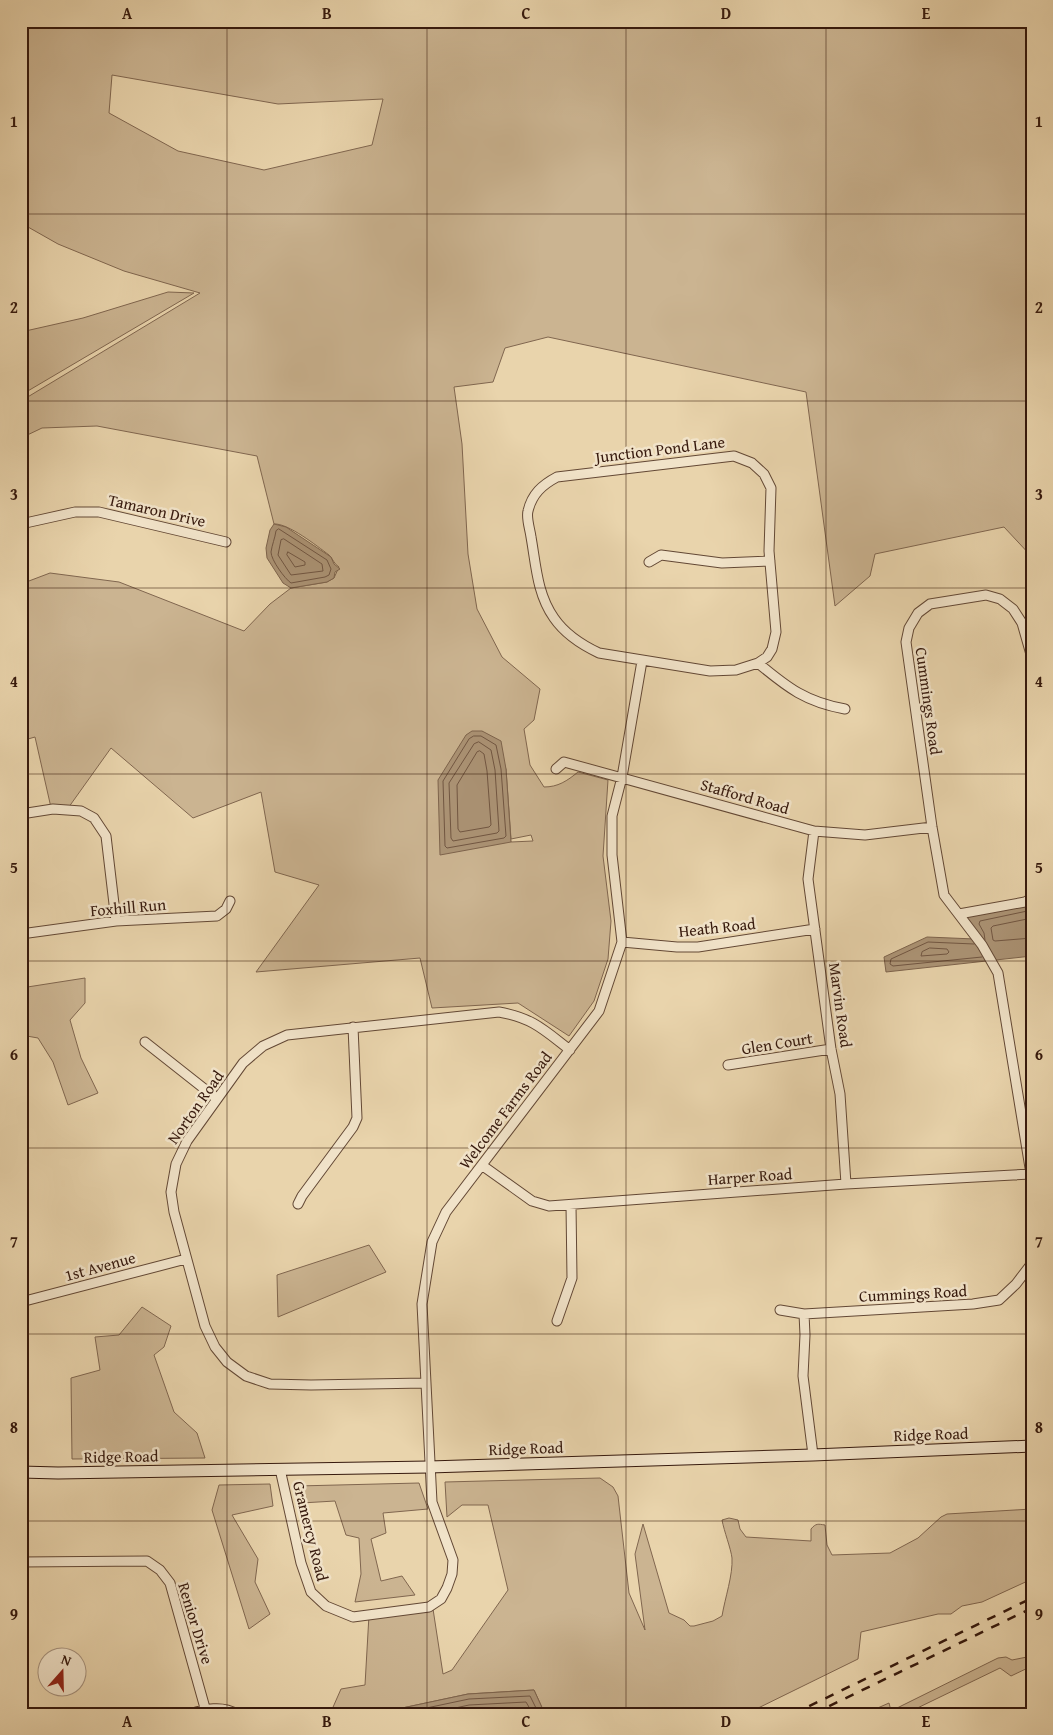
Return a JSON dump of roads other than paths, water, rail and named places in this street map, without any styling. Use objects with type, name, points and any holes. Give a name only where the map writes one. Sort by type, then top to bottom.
[{"type":"street","name":"Junction Pond Lane","points":[[734,456],[752,463],[764,474],[771,488],[770,561],[776,632],[772,649],[767,657],[758,663],[736,670],[710,671],[642,661],[599,653],[584,646],[569,635],[554,620],[539,587],[528,513],[534,495],[544,484],[557,477],[734,456]]},
{"type":"street","name":"Tamaron Drive","points":[[21,524],[75,512],[99,512],[226,542]]},
{"type":"street","points":[[649,562],[661,555],[722,564],[770,561]]},
{"type":"street","name":"Cummings Road","points":[[1031,1176],[998,973],[992,960],[944,895],[932,827],[906,642],[909,628],[918,613],[930,604],[986,595],[1000,599],[1013,609],[1022,623],[1032,658]]},
{"type":"street","points":[[622,777],[642,661]]},
{"type":"street","points":[[758,663],[785,686],[809,700],[845,709]]},
{"type":"street","name":"Stafford Road","points":[[556,769],[564,762],[814,831],[864,835],[932,827]]},
{"type":"street","name":"Welcome Farms Road","points":[[429,1467],[422,1304],[432,1242],[446,1212],[483,1166],[599,1011],[622,942],[612,855],[612,816],[622,777]]},
{"type":"street","points":[[21,814],[53,809],[81,811],[94,818],[106,836],[116,921]]},
{"type":"street","name":"Marvin Road","points":[[814,831],[808,878],[831,1050],[840,1094],[846,1184]]},
{"type":"street","points":[[959,914],[1025,902],[1032,898]]},
{"type":"street","name":"Foxhill Run","points":[[21,934],[116,921],[216,916],[226,909],[230,901]]},
{"type":"street","name":"Heath Road","points":[[622,942],[698,947],[815,929]]},
{"type":"street","name":"Norton Road","points":[[425,1383],[270,1384],[246,1376],[227,1362],[215,1347],[205,1326],[172,1202],[173,1173],[183,1146],[216,1098],[249,1057],[271,1041],[296,1033],[499,1012],[536,1023],[570,1050]]},
{"type":"street","points":[[298,1204],[358,1118],[354,1027]]},
{"type":"street","points":[[145,1042],[216,1098]]},
{"type":"street","name":"Glen Court","points":[[728,1065],[831,1050]]},
{"type":"street","name":"Harper Road","points":[[483,1166],[532,1201],[549,1206],[846,1184],[1031,1176]]},
{"type":"street","points":[[557,1321],[572,1278],[571,1205]]},
{"type":"street","name":"1st Avenue","points":[[23,1301],[186,1259]]},
{"type":"street","name":"Cummings Road","points":[[780,1310],[804,1314],[973,1304],[999,1300],[1016,1284],[1032,1263]]},
{"type":"street","points":[[21,1285],[23,1301]]},
{"type":"street","points":[[804,1314],[803,1376],[812,1455]]},
{"type":"street","name":"Ridge Road","points":[[21,1472],[429,1467],[1032,1446]]},
{"type":"street","name":"Gramercy Road","points":[[280,1469],[300,1563],[311,1592],[326,1606],[353,1617],[428,1607],[441,1599],[447,1588],[452,1574],[452,1560],[432,1502],[429,1467]]},
{"type":"street","name":"Renior Drive","points":[[21,1562],[147,1561],[160,1570],[170,1583],[205,1708]]},
{"type":"street","points":[[190,1714],[205,1708],[230,1710],[237,1714]]},
{"type":"water","points":[[274,524],[286,527],[331,557],[334,564],[340,569],[335,572],[334,578],[327,582],[291,588],[283,583],[267,558],[266,548],[270,530]]},
{"type":"water","points":[[472,731],[482,731],[501,741],[506,769],[511,842],[440,855],[438,780],[466,735]]},
{"type":"water","points":[[1032,899],[1032,956],[886,972],[884,957],[927,937],[975,939],[957,914]]},
{"type":"water","points":[[534,1690],[545,1714],[374,1714],[468,1694]]},
{"type":"railway","points":[[793,1714],[1032,1598]]},
{"type":"railway","points":[[813,1714],[1032,1608]]}]
